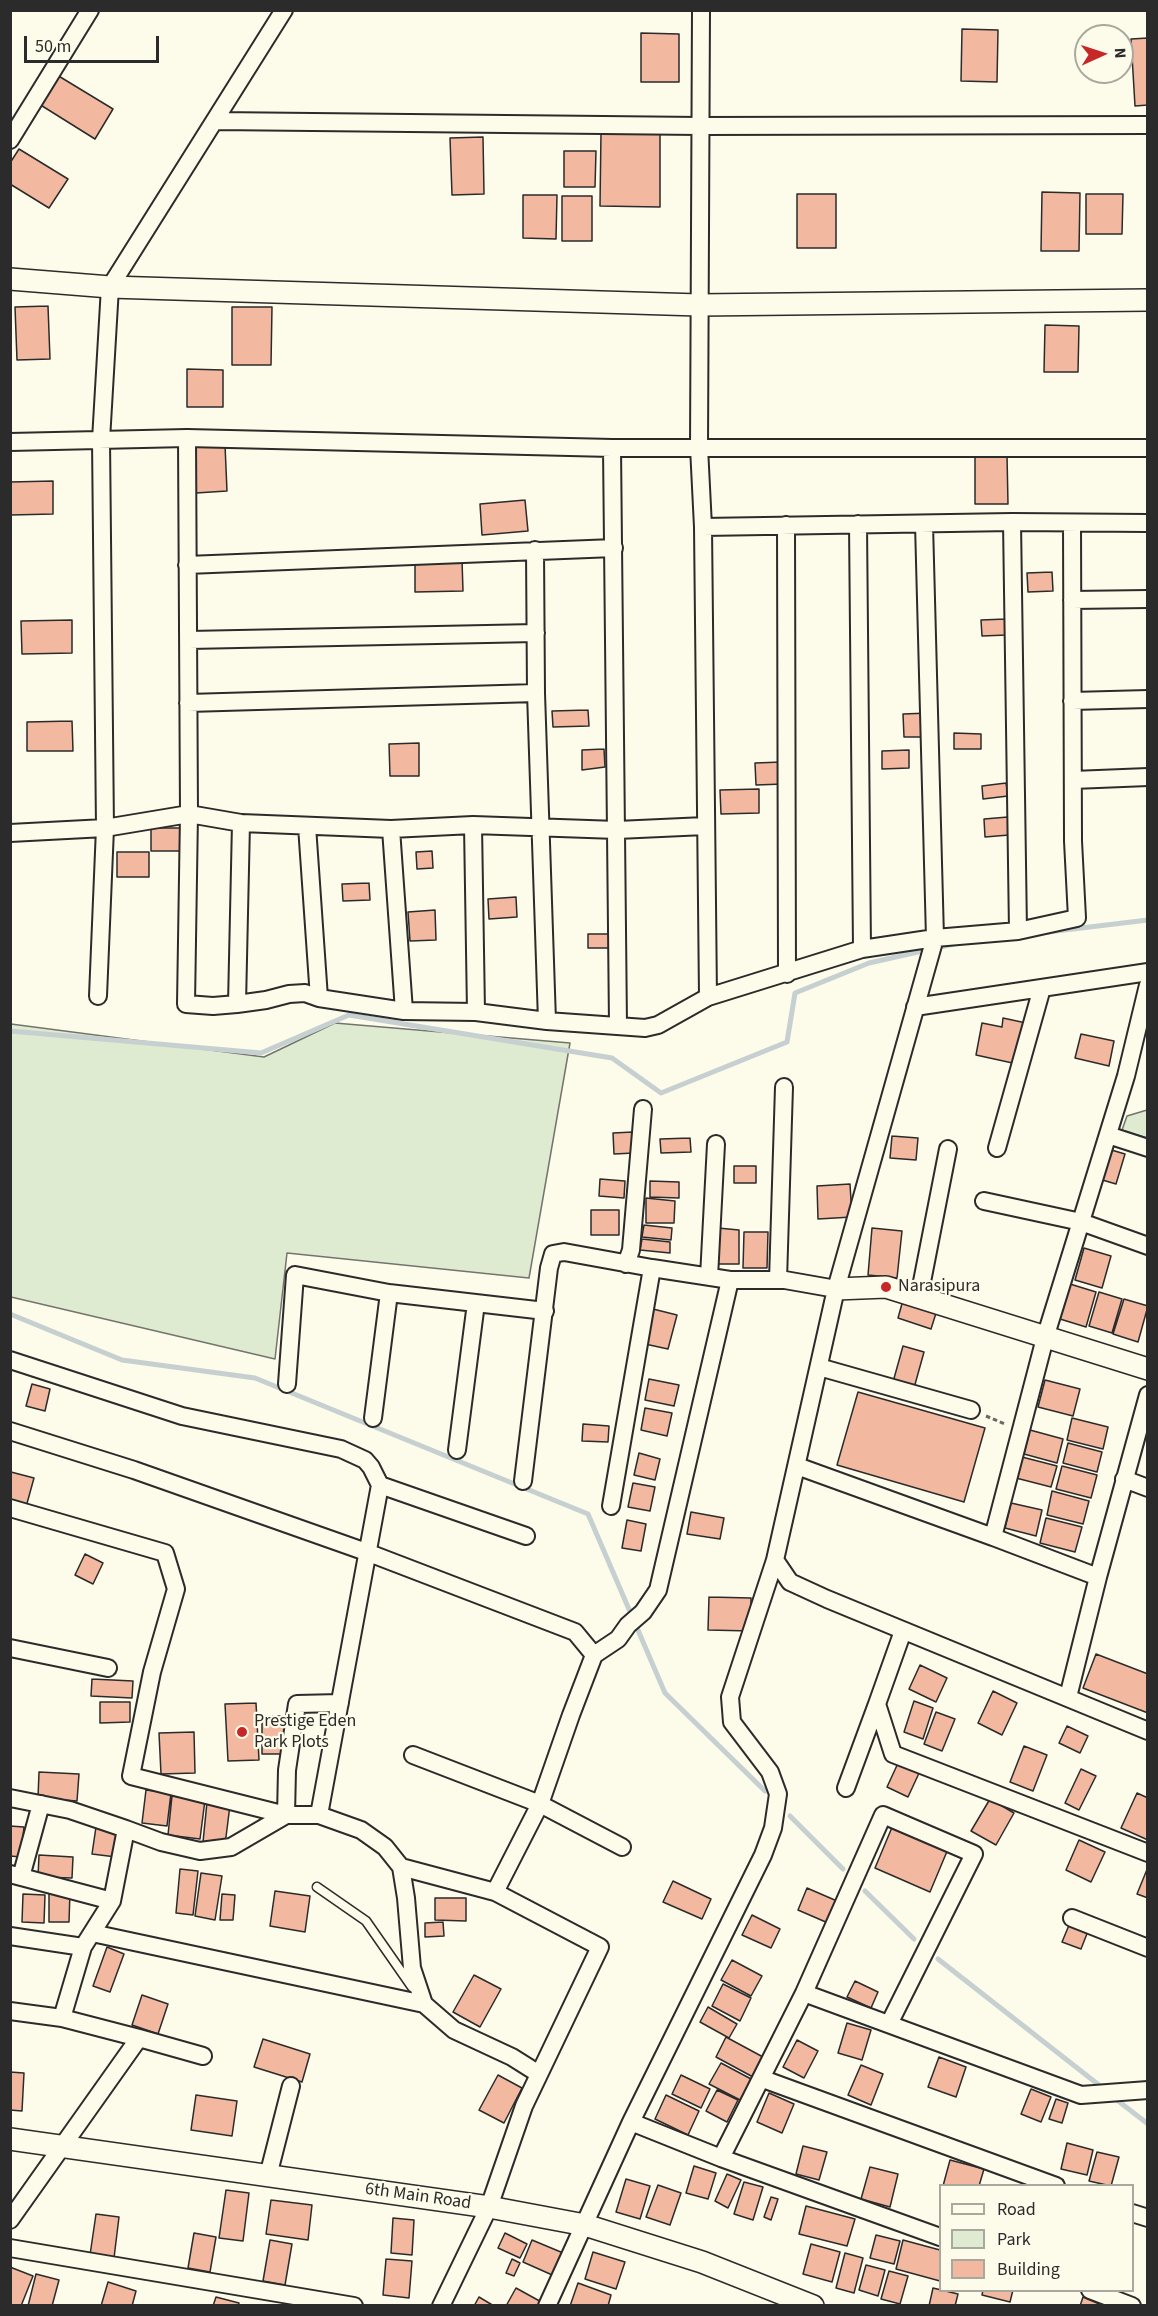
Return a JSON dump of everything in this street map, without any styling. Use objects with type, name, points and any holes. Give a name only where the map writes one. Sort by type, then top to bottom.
[{"type":"street","points":[[10,140],[90,10]]},
{"type":"street","points":[[98,996],[105,828],[101,440],[110,287],[284,10]]},
{"type":"street","points":[[701,10],[699,447],[703,527],[708,997]]},
{"type":"street","points":[[216,121],[699,126],[1148,125]]},
{"type":"street","points":[[10,279],[110,287],[699,305],[1148,300]]},
{"type":"street","points":[[187,438],[189,814],[186,1004],[213,1006],[237,1004],[305,993],[319,998],[404,1011],[476,1012],[547,1021],[638,1028],[658,1024],[708,997],[788,974],[862,949],[1018,931],[1077,918],[1072,780],[1072,523]]},
{"type":"street","points":[[10,442],[187,438],[612,448],[1148,448]]},
{"type":"street","points":[[612,448],[618,1025]]},
{"type":"street","points":[[703,527],[1012,522],[1148,523]]},
{"type":"street","points":[[1012,522],[1018,931]]},
{"type":"street","points":[[858,524],[862,949]]},
{"type":"street","points":[[547,2306],[631,2122],[758,1866],[773,1828],[778,1794],[770,1772],[732,1722],[730,1697],[775,1560],[836,1289],[934,939],[924,524]]},
{"type":"street","points":[[786,525],[788,974]]},
{"type":"street","points":[[187,565],[614,548]]},
{"type":"street","points":[[535,550],[536,693],[547,1021]]},
{"type":"street","points":[[1072,600],[1148,599]]},
{"type":"street","points":[[189,640],[536,633]]},
{"type":"street","points":[[188,703],[536,693]]},
{"type":"street","points":[[1072,701],[1148,699]]},
{"type":"street","points":[[1072,780],[1148,777]]},
{"type":"street","points":[[10,833],[105,828],[189,814],[241,824],[391,829],[473,825],[617,830],[705,826]]},
{"type":"street","points":[[237,1004],[241,824]]},
{"type":"street","points":[[473,825],[476,1012]]},
{"type":"street","points":[[307,826],[319,998]]},
{"type":"street","points":[[391,829],[404,1011]]},
{"type":"street","points":[[916,1002],[1042,988],[1148,972]]},
{"type":"street","points":[[993,1537],[1045,1338],[1126,1076],[1148,985]]},
{"type":"street","points":[[997,1148],[1042,988]]},
{"type":"street","points":[[778,1280],[784,1087]]},
{"type":"street","points":[[626,1264],[630,1250],[643,1109]]},
{"type":"street","points":[[1108,1135],[1148,1148]]},
{"type":"street","points":[[709,1277],[716,1144]]},
{"type":"street","points":[[919,1298],[948,1149]]},
{"type":"street","points":[[984,1201],[1081,1222],[1148,1246]]},
{"type":"street","points":[[523,1481],[549,1268],[553,1254],[564,1252],[730,1280],[778,1280],[836,1289],[886,1287],[1148,1369]]},
{"type":"street","points":[[611,1506],[652,1268]]},
{"type":"street","points":[[287,1384],[295,1275],[389,1293],[545,1311]]},
{"type":"street","points":[[495,1892],[540,1804],[594,1655],[618,1639],[643,1612],[658,1590],[730,1280]]},
{"type":"street","points":[[373,1418],[389,1293]]},
{"type":"street","points":[[457,1450],[476,1303]]},
{"type":"street","points":[[10,1360],[182,1416],[341,1449],[365,1460],[380,1485],[526,1536]]},
{"type":"street","points":[[819,1367],[971,1410]]},
{"type":"street","points":[[1068,1697],[1148,1395]]},
{"type":"street","points":[[10,1431],[134,1470],[369,1553],[574,1632],[594,1655]]},
{"type":"street","points":[[797,1466],[1098,1577]]},
{"type":"street","points":[[1124,1479],[1148,1488]]},
{"type":"street","points":[[319,1815],[380,1485]]},
{"type":"street","points":[[10,1508],[165,1553],[176,1589],[152,1672],[131,1776],[286,1815],[319,1815],[362,1830],[386,1847],[401,1867],[412,1968],[424,2004]]},
{"type":"street","points":[[775,1560],[790,1582],[903,1631],[1148,1731]]},
{"type":"street","points":[[846,1788],[903,1631]]},
{"type":"street","points":[[10,1648],[108,1668]]},
{"type":"street","points":[[286,1815],[287,1770],[297,1704],[340,1703]]},
{"type":"street","points":[[877,1704],[893,1754],[1148,1853]]},
{"type":"street","points":[[413,1755],[540,1804],[622,1847]]},
{"type":"street","points":[[10,1798],[70,1810],[161,1842],[200,1851],[231,1847],[286,1815]]},
{"type":"street","points":[[41,1804],[16,1876],[112,1901]]},
{"type":"street","points":[[721,2158],[763,2079],[804,1993],[883,1815],[974,1854],[889,2024]]},
{"type":"street","points":[[62,2018],[83,1947],[112,1901],[126,1828]]},
{"type":"street","points":[[401,1867],[495,1892],[600,1947],[578,1997],[538,2074],[524,2106],[489,2207],[441,2306]]},
{"type":"street","points":[[1072,1918],[1148,1948]]},
{"type":"street","points":[[92,1933],[424,2004],[454,2030],[512,2056],[538,2074]]},
{"type":"street","points":[[10,1936],[83,1947]]},
{"type":"street","points":[[804,1993],[1081,2095],[1148,2090]]},
{"type":"street","points":[[10,2011],[62,2018],[203,2056]]},
{"type":"street","points":[[10,2220],[63,2148],[139,2037]]},
{"type":"street","points":[[763,2079],[1051,2184]]},
{"type":"street","points":[[268,2176],[291,2086]]},
{"type":"street","points":[[631,2122],[721,2158],[939,2237]]},
{"type":"street","name":"6th Main Road","points":[[10,2139],[489,2207],[585,2225],[702,2262],[813,2306]]},
{"type":"street","points":[[10,2248],[354,2306]]},
{"type":"street","points":[[1095,2292],[1132,2306]]},
{"type":"lane","points":[[317,1887],[366,1921],[424,2004]]},
{"type":"path","points":[[971,1410],[993,1421],[1021,1430]]},
{"type":"green space","points":[[335,1023],[570,1043],[529,1278],[287,1253],[275,1359],[11,1297],[11,1024],[264,1057]]},
{"type":"green space","points":[[1147,1110],[1147,1138],[1122,1130],[1127,1116]]},
{"type":"building","points":[[962,29],[998,30],[997,82],[961,81]]},
{"type":"building","points":[[641,33],[679,34],[679,82],[641,82]]},
{"type":"building","points":[[1148,38],[1148,105],[1135,106],[1134,39]]},
{"type":"building","points":[[57,75],[113,109],[95,139],[39,104]]},
{"type":"building","points":[[601,132],[660,133],[660,207],[600,206]]},
{"type":"building","points":[[483,137],[484,194],[452,195],[450,138]]},
{"type":"building","points":[[19,149],[68,179],[49,208],[10,184],[10,163]]},
{"type":"building","points":[[564,151],[596,151],[595,187],[564,187]]},
{"type":"building","points":[[1042,192],[1080,193],[1079,251],[1041,251]]},
{"type":"building","points":[[797,194],[836,194],[836,248],[797,248]]},
{"type":"building","points":[[1086,194],[1123,194],[1122,234],[1086,234]]},
{"type":"building","points":[[523,195],[557,195],[556,239],[523,238]]},
{"type":"building","points":[[562,196],[592,196],[592,241],[562,241]]},
{"type":"building","points":[[48,306],[50,359],[17,360],[15,307]]},
{"type":"building","points":[[232,307],[272,307],[271,365],[232,365]]},
{"type":"building","points":[[1045,325],[1079,326],[1078,372],[1044,372]]},
{"type":"building","points":[[187,369],[223,370],[223,407],[187,407]]},
{"type":"building","points":[[225,445],[227,491],[196,493],[193,447]]},
{"type":"building","points":[[975,455],[1007,455],[1008,504],[975,504]]},
{"type":"building","points":[[53,481],[53,514],[10,515],[10,482]]},
{"type":"building","points":[[525,500],[528,531],[482,535],[480,504]]},
{"type":"building","points":[[462,560],[463,591],[415,592],[415,561]]},
{"type":"building","points":[[1052,572],[1053,591],[1028,592],[1027,573]]},
{"type":"building","points":[[1006,619],[1007,635],[982,636],[981,620]]},
{"type":"building","points":[[72,620],[72,653],[22,654],[21,621]]},
{"type":"building","points":[[588,710],[589,726],[553,727],[552,711]]},
{"type":"building","points":[[929,713],[929,737],[904,737],[903,714]]},
{"type":"building","points":[[72,721],[73,751],[27,751],[27,722]]},
{"type":"building","points":[[954,733],[981,734],[981,749],[954,749]]},
{"type":"building","points":[[419,743],[419,776],[390,776],[389,744]]},
{"type":"building","points":[[604,749],[605,767],[582,770],[582,750]]},
{"type":"building","points":[[909,750],[909,768],[882,769],[882,751]]},
{"type":"building","points":[[782,762],[783,784],[756,785],[755,763]]},
{"type":"building","points":[[1006,783],[1008,796],[983,799],[982,786]]},
{"type":"building","points":[[759,789],[759,813],[721,814],[720,790]]},
{"type":"building","points":[[1008,817],[1009,835],[985,837],[984,819]]},
{"type":"building","points":[[151,828],[182,828],[182,851],[151,851]]},
{"type":"building","points":[[432,851],[433,868],[417,869],[416,852]]},
{"type":"building","points":[[117,852],[149,852],[149,877],[117,877]]},
{"type":"building","points":[[369,883],[370,900],[343,901],[342,884]]},
{"type":"building","points":[[516,897],[517,917],[489,919],[488,899]]},
{"type":"building","points":[[435,910],[436,940],[410,941],[408,912]]},
{"type":"building","points":[[588,934],[613,934],[613,948],[588,948]]},
{"type":"building","points":[[1003,1018],[1026,1023],[1017,1064],[976,1055],[982,1023],[1002,1027]]},
{"type":"building","points":[[1081,1034],[1114,1041],[1109,1066],[1075,1058]]},
{"type":"building","points":[[633,1132],[634,1153],[614,1154],[613,1133]]},
{"type":"building","points":[[892,1136],[918,1138],[916,1160],[890,1158]]},
{"type":"building","points":[[690,1138],[691,1152],[661,1153],[660,1139]]},
{"type":"building","points":[[1108,1149],[1125,1154],[1116,1184],[1099,1179]]},
{"type":"building","points":[[734,1166],[756,1166],[756,1183],[734,1183]]},
{"type":"building","points":[[600,1179],[625,1181],[624,1198],[599,1196]]},
{"type":"building","points":[[650,1181],[679,1182],[679,1198],[650,1197]]},
{"type":"building","points":[[850,1184],[852,1217],[818,1219],[817,1186]]},
{"type":"building","points":[[646,1198],[675,1201],[674,1223],[646,1223]]},
{"type":"building","points":[[591,1210],[619,1210],[619,1235],[591,1235]]},
{"type":"building","points":[[644,1225],[672,1228],[671,1240],[642,1237]]},
{"type":"building","points":[[718,1228],[739,1230],[739,1264],[718,1264]]},
{"type":"building","points":[[872,1228],[902,1231],[897,1278],[868,1275]]},
{"type":"building","points":[[744,1232],[768,1232],[767,1268],[743,1268]]},
{"type":"building","points":[[642,1239],[670,1242],[670,1253],[640,1250]]},
{"type":"building","points":[[1084,1248],[1111,1256],[1102,1288],[1075,1280]]},
{"type":"building","points":[[1070,1284],[1096,1292],[1086,1327],[1060,1319]]},
{"type":"building","points":[[1099,1292],[1122,1299],[1112,1333],[1089,1326]]},
{"type":"building","points":[[1124,1299],[1148,1306],[1138,1342],[1113,1334]]},
{"type":"building","points":[[903,1300],[937,1310],[931,1329],[898,1318]]},
{"type":"building","points":[[653,1309],[677,1315],[668,1349],[645,1344]]},
{"type":"building","points":[[903,1346],[924,1352],[914,1388],[893,1382]]},
{"type":"building","points":[[649,1379],[679,1385],[674,1406],[645,1400]]},
{"type":"building","points":[[1045,1380],[1080,1389],[1073,1416],[1038,1407]]},
{"type":"building","points":[[32,1384],[50,1389],[45,1411],[26,1406]]},
{"type":"building","points":[[858,1392],[985,1428],[964,1502],[837,1465]]},
{"type":"building","points":[[645,1408],[672,1413],[667,1436],[641,1430]]},
{"type":"building","points":[[1072,1418],[1108,1427],[1103,1449],[1067,1440]]},
{"type":"building","points":[[583,1424],[609,1426],[608,1442],[582,1441]]},
{"type":"building","points":[[1030,1430],[1063,1439],[1057,1463],[1024,1454]]},
{"type":"building","points":[[1068,1443],[1102,1452],[1097,1472],[1063,1463]]},
{"type":"building","points":[[639,1453],[660,1459],[655,1480],[634,1475]]},
{"type":"building","points":[[1022,1457],[1057,1466],[1051,1487],[1016,1478]]},
{"type":"building","points":[[1062,1466],[1097,1475],[1091,1498],[1056,1489]]},
{"type":"building","points":[[11,1472],[34,1478],[26,1507],[10,1502]]},
{"type":"building","points":[[633,1483],[655,1487],[650,1511],[628,1507]]},
{"type":"building","points":[[1052,1491],[1089,1501],[1083,1524],[1047,1515]]},
{"type":"building","points":[[1011,1503],[1042,1510],[1036,1536],[1005,1528]]},
{"type":"building","points":[[691,1512],[724,1518],[720,1539],[687,1534]]},
{"type":"building","points":[[1046,1518],[1082,1527],[1075,1552],[1040,1543]]},
{"type":"building","points":[[627,1520],[646,1524],[641,1551],[622,1548]]},
{"type":"building","points":[[85,1554],[103,1563],[93,1584],[75,1575]]},
{"type":"building","points":[[709,1597],[751,1598],[751,1631],[708,1630]]},
{"type":"building","points":[[1096,1654],[1148,1674],[1148,1713],[1083,1688]]},
{"type":"building","points":[[920,1665],[947,1678],[936,1702],[909,1689]]},
{"type":"building","points":[[92,1679],[133,1681],[132,1698],[91,1696]]},
{"type":"building","points":[[993,1691],[1017,1703],[1002,1735],[978,1723]]},
{"type":"building","points":[[914,1701],[933,1708],[923,1739],[904,1732]]},
{"type":"building","points":[[100,1702],[130,1702],[130,1722],[100,1723]]},
{"type":"building","name":"Prestige Eden Park Plots","points":[[256,1703],[259,1760],[228,1761],[225,1704]]},
{"type":"building","points":[[936,1712],[955,1719],[942,1751],[924,1744]]},
{"type":"building","points":[[262,1716],[286,1716],[286,1754],[262,1754]]},
{"type":"building","points":[[1067,1726],[1088,1736],[1080,1753],[1059,1743]]},
{"type":"building","points":[[194,1732],[195,1773],[161,1774],[159,1733]]},
{"type":"building","points":[[1024,1746],[1047,1755],[1033,1791],[1010,1782]]},
{"type":"building","points":[[899,1761],[920,1771],[908,1797],[887,1787]]},
{"type":"building","points":[[1081,1769],[1096,1776],[1079,1810],[1065,1803]]},
{"type":"building","points":[[39,1772],[79,1774],[77,1801],[38,1798]]},
{"type":"building","points":[[146,1790],[171,1793],[167,1826],[142,1823]]},
{"type":"building","points":[[1137,1793],[1148,1798],[1148,1840],[1121,1828]]},
{"type":"building","points":[[172,1796],[205,1800],[200,1839],[168,1835]]},
{"type":"building","points":[[990,1799],[1014,1813],[996,1845],[971,1831]]},
{"type":"building","points":[[207,1802],[230,1805],[225,1845],[203,1842]]},
{"type":"building","points":[[893,1825],[948,1849],[930,1892],[875,1868]]},
{"type":"building","points":[[10,1826],[24,1827],[21,1857],[10,1856]]},
{"type":"building","points":[[96,1827],[119,1831],[116,1857],[92,1854]]},
{"type":"building","points":[[1079,1840],[1105,1852],[1091,1882],[1066,1870]]},
{"type":"building","points":[[39,1855],[73,1857],[72,1878],[38,1877]]},
{"type":"building","points":[[1148,1867],[1148,1898],[1137,1894]]},
{"type":"building","points":[[180,1869],[198,1871],[193,1915],[176,1913]]},
{"type":"building","points":[[201,1873],[222,1876],[215,1920],[195,1916]]},
{"type":"building","points":[[673,1881],[711,1899],[702,1919],[663,1902]]},
{"type":"building","points":[[807,1888],[837,1901],[828,1923],[798,1910]]},
{"type":"building","points":[[275,1891],[310,1896],[305,1932],[270,1926]]},
{"type":"building","points":[[49,1892],[70,1892],[69,1922],[49,1922]]},
{"type":"building","points":[[23,1894],[45,1895],[44,1923],[22,1922]]},
{"type":"building","points":[[222,1894],[235,1895],[233,1920],[220,1920]]},
{"type":"building","points":[[435,1898],[466,1898],[466,1921],[435,1920]]},
{"type":"building","points":[[752,1915],[780,1929],[771,1948],[742,1935]]},
{"type":"building","points":[[1072,1918],[1090,1926],[1081,1949],[1062,1942]]},
{"type":"building","points":[[443,1922],[444,1936],[425,1937],[425,1923]]},
{"type":"building","points":[[107,1947],[124,1954],[110,1992],[93,1986]]},
{"type":"building","points":[[732,1960],[762,1976],[751,1996],[721,1980]]},
{"type":"building","points":[[474,1975],[501,1989],[480,2027],[453,2012]]},
{"type":"building","points":[[855,1981],[878,1992],[871,2008],[847,1997]]},
{"type":"building","points":[[723,1984],[751,1998],[740,2021],[712,2006]]},
{"type":"building","points":[[142,1995],[168,2004],[158,2034],[132,2025]]},
{"type":"building","points":[[708,2007],[737,2024],[729,2038],[700,2022]]},
{"type":"building","points":[[847,2023],[871,2030],[862,2060],[838,2053]]},
{"type":"building","points":[[726,2037],[763,2057],[753,2077],[716,2057]]},
{"type":"building","points":[[263,2039],[310,2054],[302,2082],[254,2067]]},
{"type":"building","points":[[797,2040],[818,2051],[804,2078],[783,2067]]},
{"type":"building","points":[[939,2057],[966,2067],[956,2097],[928,2087]]},
{"type":"building","points":[[721,2063],[753,2080],[742,2101],[709,2084]]},
{"type":"building","points":[[861,2065],[883,2074],[871,2105],[848,2095]]},
{"type":"building","points":[[10,2072],[24,2073],[22,2111],[10,2110]]},
{"type":"building","points":[[498,2075],[522,2088],[504,2123],[479,2110]]},
{"type":"building","points":[[681,2075],[710,2089],[701,2108],[672,2094]]},
{"type":"building","points":[[1031,2089],[1051,2097],[1041,2122],[1021,2114]]},
{"type":"building","points":[[717,2090],[738,2100],[727,2122],[706,2111]]},
{"type":"building","points":[[769,2093],[794,2104],[782,2133],[757,2122]]},
{"type":"building","points":[[196,2095],[237,2101],[232,2136],[191,2130]]},
{"type":"building","points":[[666,2095],[699,2111],[688,2135],[655,2119]]},
{"type":"building","points":[[1056,2099],[1068,2103],[1062,2123],[1049,2119]]},
{"type":"building","points":[[1067,2143],[1093,2150],[1087,2175],[1061,2169]]},
{"type":"building","points":[[803,2146],[827,2152],[819,2180],[796,2174]]},
{"type":"building","points":[[1097,2152],[1119,2157],[1112,2184],[1089,2181]]},
{"type":"building","points":[[950,2160],[984,2169],[980,2184],[944,2184]]},
{"type":"building","points":[[694,2166],[716,2173],[708,2199],[686,2193]]},
{"type":"building","points":[[870,2167],[898,2174],[890,2207],[861,2199]]},
{"type":"building","points":[[727,2174],[741,2180],[728,2208],[715,2201]]},
{"type":"building","points":[[626,2179],[650,2186],[640,2219],[616,2212]]},
{"type":"building","points":[[744,2182],[763,2187],[753,2220],[734,2214]]},
{"type":"building","points":[[658,2185],[681,2193],[670,2225],[646,2217]]},
{"type":"building","points":[[226,2190],[249,2193],[243,2241],[219,2238]]},
{"type":"building","points":[[771,2197],[778,2199],[771,2220],[764,2217]]},
{"type":"building","points":[[271,2200],[312,2205],[308,2240],[266,2234]]},
{"type":"building","points":[[806,2206],[855,2219],[847,2246],[799,2234]]},
{"type":"building","points":[[96,2214],[119,2217],[114,2258],[90,2255]]},
{"type":"building","points":[[393,2218],[414,2220],[412,2255],[391,2253]]},
{"type":"building","points":[[194,2233],[216,2237],[210,2272],[188,2268]]},
{"type":"building","points":[[505,2233],[527,2244],[520,2258],[498,2248]]},
{"type":"building","points":[[876,2235],[900,2241],[894,2264],[870,2258]]},
{"type":"building","points":[[270,2240],[292,2244],[285,2285],[263,2281]]},
{"type":"building","points":[[532,2240],[568,2255],[559,2278],[523,2262]]},
{"type":"building","points":[[903,2240],[939,2250],[939,2281],[896,2269]]},
{"type":"building","points":[[811,2244],[840,2252],[832,2282],[803,2274]]},
{"type":"building","points":[[593,2252],[625,2262],[616,2289],[585,2279]]},
{"type":"building","points":[[845,2253],[863,2258],[854,2293],[836,2288]]},
{"type":"building","points":[[386,2259],[412,2261],[409,2298],[383,2295]]},
{"type":"building","points":[[512,2259],[520,2263],[514,2276],[506,2273]]},
{"type":"building","points":[[866,2265],[885,2270],[878,2296],[859,2290]]},
{"type":"building","points":[[10,2267],[33,2276],[21,2306],[10,2306]]},
{"type":"building","points":[[889,2271],[908,2276],[900,2304],[881,2299]]},
{"type":"building","points":[[36,2274],[59,2280],[52,2306],[28,2306]]},
{"type":"building","points":[[108,2282],[136,2291],[132,2306],[101,2306]]},
{"type":"building","points":[[578,2283],[611,2295],[608,2306],[570,2306]]},
{"type":"building","points":[[516,2288],[545,2304],[545,2306],[506,2306]]},
{"type":"building","points":[[933,2288],[939,2289],[939,2292],[958,2294],[955,2306],[929,2306]]},
{"type":"building","points":[[983,2292],[1012,2292],[1010,2302],[982,2295]]},
{"type":"building","points":[[216,2297],[239,2303],[238,2306],[213,2306]]},
{"type":"building","points":[[479,2297],[494,2306],[474,2306]]},
{"type":"building","points":[[1083,2297],[1104,2306],[1080,2306]]},
{"type":"waterway","points":[[1048,932],[1148,920]]},
{"type":"waterway","points":[[10,1031],[261,1053],[349,1015],[612,1058],[661,1093],[787,1042],[795,993],[869,963],[958,943]]},
{"type":"waterway","points":[[10,1314],[122,1360],[255,1378],[588,1514],[665,1693],[765,1791]]},
{"type":"waterway","points":[[790,1816],[843,1869]]},
{"type":"waterway","points":[[865,1891],[914,1939]]},
{"type":"waterway","points":[[938,1959],[1104,2089]]},
{"type":"waterway","points":[[1113,2097],[1148,2124]]},
{"type":"place","name":"Narasipura","points":[[886,1287]]},
{"type":"place","name":"Prestige Eden Park Plots","points":[[242,1732]]}]
